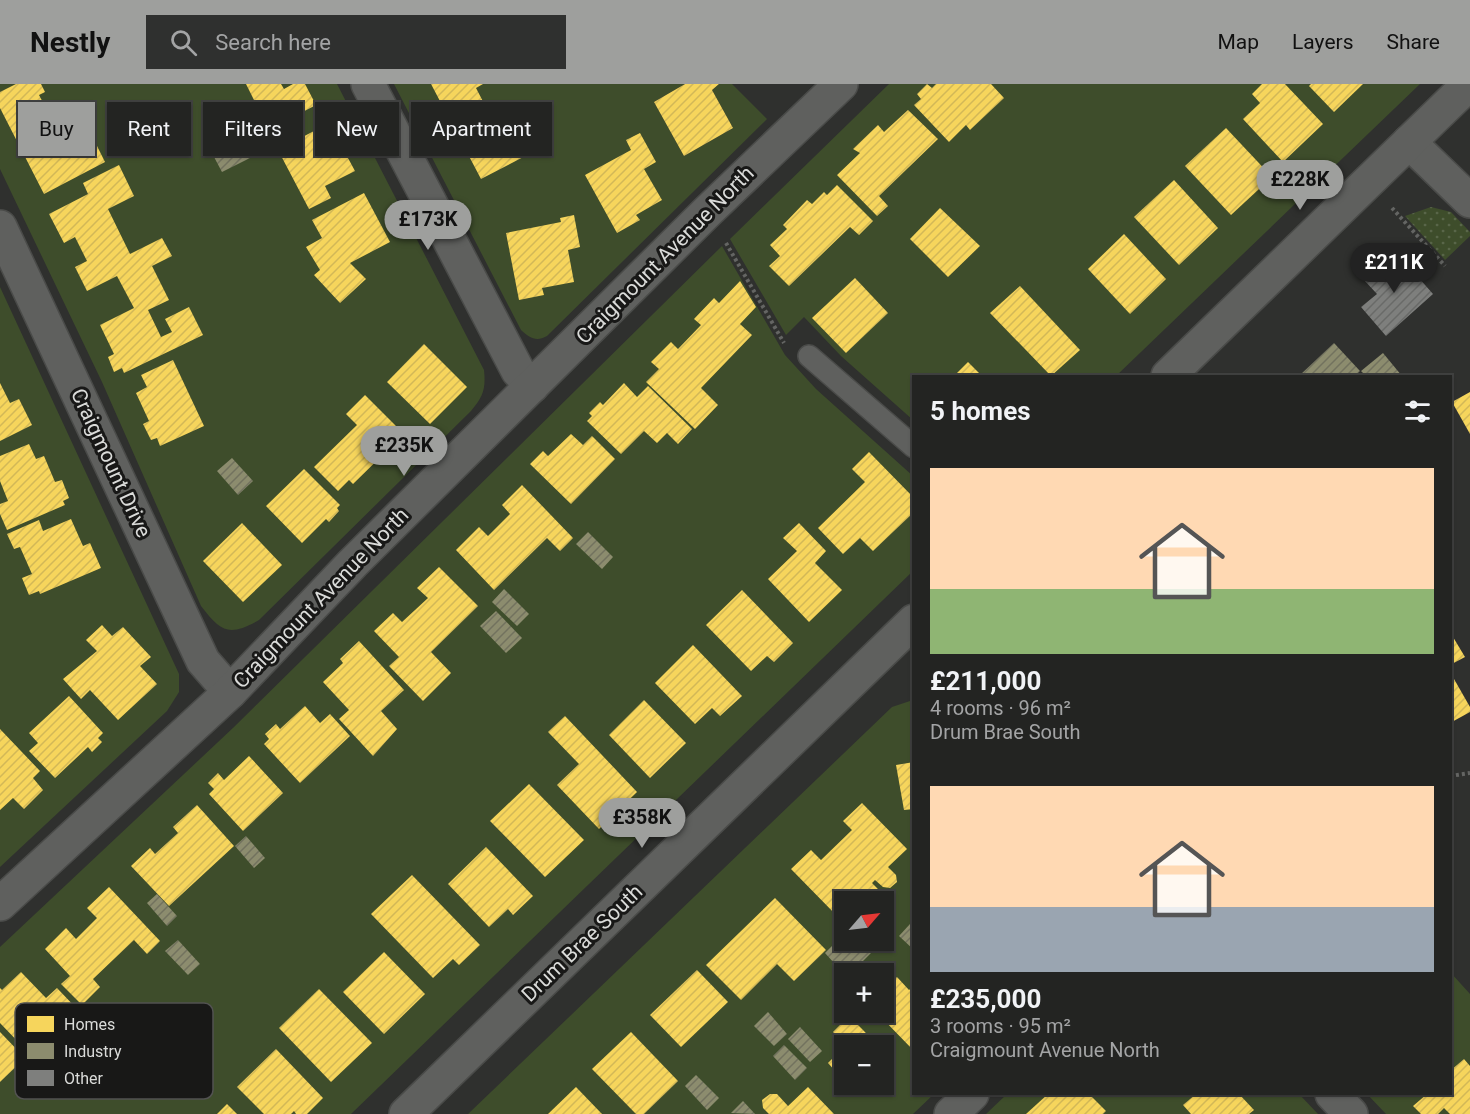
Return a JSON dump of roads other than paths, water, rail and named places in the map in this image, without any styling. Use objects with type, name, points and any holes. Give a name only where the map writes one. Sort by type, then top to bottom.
[{"type":"street","points":[[368,84],[518,371],[532,386]]},
{"type":"street","name":"Craigmount Avenue North","points":[[0,904],[230,692],[353,563],[707,212],[841,84]]},
{"type":"street","points":[[1169,375],[1469,84]]},
{"type":"street","points":[[1409,142],[1470,201]]},
{"type":"street","name":"Craigmount Drive","points":[[0,227],[203,661],[230,692]]},
{"type":"street","name":"Drum Brae South","points":[[406,1114],[910,631]]},
{"type":"street","points":[[951,1114],[971,1095]]},
{"type":"street","points":[[1333,1095],[1351,1114]]},
{"type":"lane","points":[[809,356],[912,445]]}]
